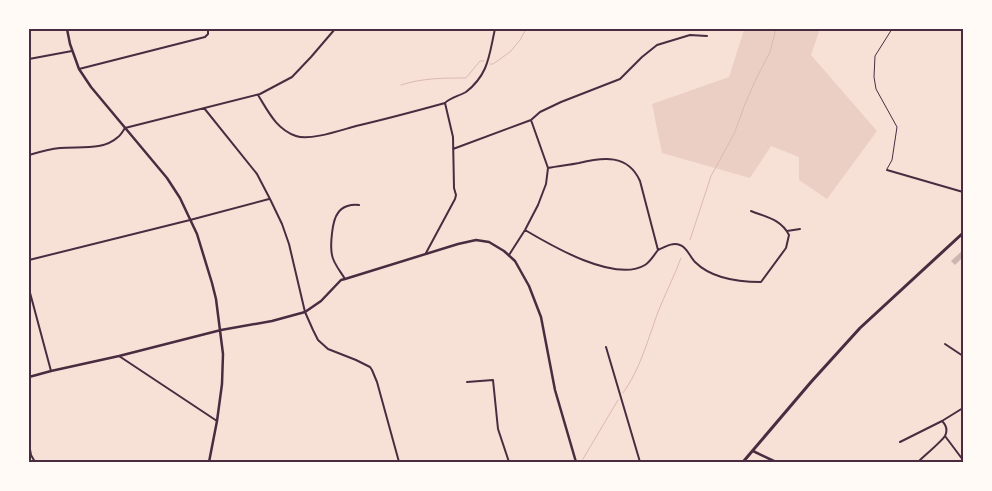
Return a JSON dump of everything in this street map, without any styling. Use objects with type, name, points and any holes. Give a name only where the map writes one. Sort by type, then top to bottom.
[{"type":"main road","points":[[743,462],[860,328],[963,233]]},
{"type":"street","points":[[67,29],[72,51],[79,69],[91,88],[167,178],[180,198],[198,234],[212,283],[220,330],[223,367],[217,421],[209,462]]},
{"type":"street","points":[[79,69],[205,37],[208,34],[208,29]]},
{"type":"street","points":[[29,155],[58,148],[101,146],[118,137],[125,128],[258,95],[292,77],[335,29]]},
{"type":"street","points":[[258,95],[272,119],[296,136],[303,137],[330,133],[445,103],[464,93],[481,78],[486,68],[495,29]]},
{"type":"street","points":[[453,149],[531,120],[540,112],[561,102],[620,79],[657,45],[690,34],[707,36]]},
{"type":"street","points":[[29,59],[72,51]]},
{"type":"street","points":[[426,253],[455,199],[453,137],[445,103]]},
{"type":"street","points":[[204,108],[257,174],[270,199],[289,244],[305,312],[313,330],[328,349],[370,366],[377,382],[399,462]]},
{"type":"street","points":[[509,255],[525,230],[546,184],[548,168],[531,120]]},
{"type":"street","points":[[548,168],[606,158],[628,165],[640,181],[658,250]]},
{"type":"street","points":[[887,170],[963,192]]},
{"type":"street","points":[[29,260],[270,199]]},
{"type":"street","points":[[345,279],[332,256],[332,235],[338,213],[353,204],[359,205]]},
{"type":"street","points":[[525,230],[556,248],[610,269],[631,271],[647,265],[658,250],[671,244],[680,245],[685,248],[696,262],[710,273],[747,282],[761,282],[786,248],[790,235],[780,222],[751,211]]},
{"type":"street","points":[[787,231],[800,229]]},
{"type":"street","points":[[29,377],[220,330],[272,321],[305,312],[321,301],[341,280],[470,241],[489,242],[509,255],[529,286],[541,317],[555,390],[576,462]]},
{"type":"street","points":[[29,289],[52,371]]},
{"type":"street","points":[[945,344],[963,356]]},
{"type":"street","points":[[606,347],[640,462]]},
{"type":"street","points":[[119,356],[217,421]]},
{"type":"street","points":[[467,382],[493,380],[498,429],[509,462]]},
{"type":"street","points":[[900,442],[963,408]]},
{"type":"street","points":[[918,462],[945,436],[947,430],[942,421]]},
{"type":"street","points":[[945,436],[963,460]]},
{"type":"street","points":[[29,444],[31,455],[35,462]]},
{"type":"street","points":[[752,450],[776,462]]},
{"type":"lane","points":[[887,170],[892,160],[897,127],[876,89],[874,77],[875,56],[892,29]]},
{"type":"shaded area","points":[[743,29],[820,29],[811,55],[877,131],[827,199],[799,180],[799,157],[771,146],[750,178],[662,153],[652,104],[729,77]]},
{"type":"building","points":[[963,250],[963,257],[955,265],[951,261]]},
{"type":"waterway","points":[[490,64],[493,64],[510,52],[526,29]]},
{"type":"waterway","points":[[690,240],[711,176],[734,134],[745,104],[770,52],[776,29]]},
{"type":"waterway","points":[[401,85],[441,78],[466,78],[480,61],[484,61]]},
{"type":"waterway","points":[[623,393],[639,364],[681,258]]},
{"type":"waterway","points":[[583,459],[618,400]]}]
